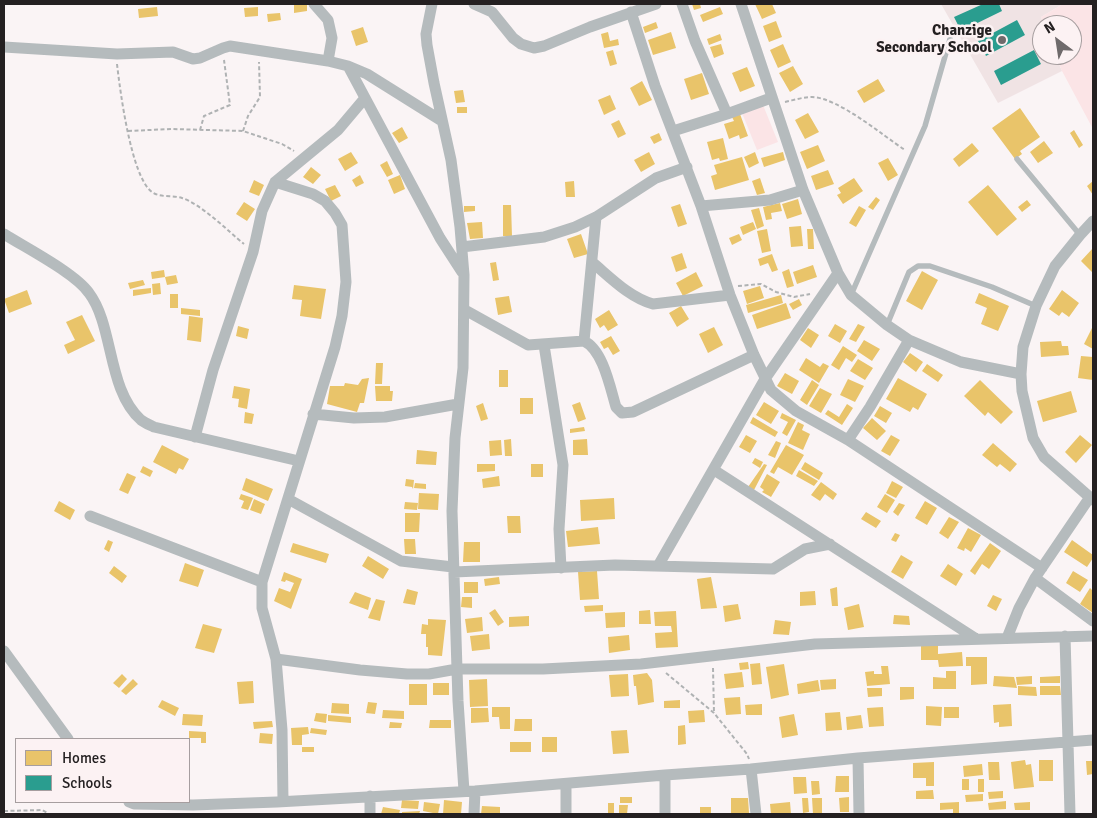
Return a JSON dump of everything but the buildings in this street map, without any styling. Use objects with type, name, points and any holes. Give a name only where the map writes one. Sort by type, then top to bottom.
[{"type":"street","points":[[314,4],[328,20],[332,38],[328,61]]},
{"type":"street","points":[[432,4],[427,39],[434,84],[451,160],[464,275],[464,368],[458,404],[452,479],[460,745],[474,814]]},
{"type":"street","points":[[474,4],[492,12],[513,38],[521,44],[534,48],[544,46],[590,26],[656,4]]},
{"type":"street","points":[[682,4],[695,41],[727,114]]},
{"type":"street","points":[[741,4],[803,190],[838,273],[851,295],[887,326],[909,340],[961,362],[1021,374]]},
{"type":"street","points":[[631,12],[656,86],[701,206],[729,292],[754,355],[772,390],[796,411],[848,440],[1039,573],[1093,621]]},
{"type":"street","points":[[4,47],[117,54],[173,52],[193,59],[230,46],[328,61],[348,66],[367,74],[442,121]]},
{"type":"street","points":[[348,66],[440,238],[464,275]]},
{"type":"street","points":[[195,437],[214,370],[253,252],[262,212],[276,182],[338,130],[365,98]]},
{"type":"street","points":[[673,131],[772,101]]},
{"type":"street","points":[[462,246],[544,237],[575,227],[596,217],[656,178],[687,167]]},
{"type":"street","points":[[276,182],[313,194],[325,201],[335,212],[342,225],[346,282],[342,316],[335,347],[262,582],[262,608],[276,659],[282,730],[280,802],[276,814]]},
{"type":"street","points":[[701,206],[770,200],[803,190]]},
{"type":"street","points":[[584,341],[592,262],[592,240],[596,217]]},
{"type":"street","points":[[1007,638],[1019,608],[1039,573],[1092,499],[1044,457],[1033,438],[1022,391],[1021,374],[1023,347],[1036,306],[1055,266],[1093,221]]},
{"type":"street","points":[[4,234],[75,279],[89,293],[100,314],[116,374],[130,406],[141,420],[154,427],[299,460]]},
{"type":"street","points":[[592,262],[622,288],[645,302],[653,304],[729,292]]},
{"type":"street","points":[[658,566],[765,379],[838,273]]},
{"type":"street","points":[[465,310],[528,345],[584,341],[590,344],[600,357],[616,407],[622,413],[633,412],[754,355]]},
{"type":"street","points":[[848,440],[870,407],[909,340]]},
{"type":"street","points":[[544,345],[563,466],[559,529],[561,568]]},
{"type":"street","points":[[313,414],[354,418],[386,417],[458,404]]},
{"type":"street","points":[[714,470],[975,638]]},
{"type":"street","points":[[288,499],[401,561],[454,570],[615,565],[773,568],[805,549],[830,544]]},
{"type":"street","points":[[90,516],[262,582]]},
{"type":"street","points":[[1065,636],[1070,814]]},
{"type":"street","points":[[276,659],[360,670],[429,674],[457,669],[543,669],[641,664],[815,644],[1093,636]]},
{"type":"street","points":[[4,651],[67,738]]},
{"type":"street","points":[[132,803],[193,805],[280,802],[470,791],[751,770],[858,758],[1093,740]]},
{"type":"street","points":[[858,758],[859,814]]},
{"type":"street","points":[[751,770],[756,814]]},
{"type":"street","points":[[664,775],[665,814]]},
{"type":"street","points":[[566,784],[566,814]]},
{"type":"street","points":[[370,796],[370,814]]},
{"type":"lane","points":[[851,295],[925,126],[950,39]]},
{"type":"lane","points":[[1017,159],[1080,235]]},
{"type":"lane","points":[[887,326],[909,272],[918,266],[930,266],[992,287],[1036,306]]},
{"type":"path","points":[[200,131],[204,116],[230,105],[223,48]]},
{"type":"path","points":[[243,131],[248,116],[260,97],[258,50]]},
{"type":"path","points":[[117,54],[120,98],[140,173],[150,191],[156,194],[182,198],[195,204],[253,252]]},
{"type":"path","points":[[772,101],[812,97],[826,100],[841,106],[912,155]]},
{"type":"path","points":[[128,131],[171,129],[243,131],[282,144],[305,157]]},
{"type":"path","points":[[729,292],[761,284],[776,292],[794,297],[825,290]]},
{"type":"path","points":[[712,656],[714,713]]},
{"type":"path","points":[[664,671],[714,713],[747,754],[751,770]]},
{"type":"path","points":[[4,811],[42,810],[49,814]]},
{"type":"shaded area","name":"Chanzige Secondary School","points":[[941,4],[1063,4],[1044,15],[1032,15],[1032,65],[1059,65],[1062,71],[998,103]]},
{"type":"shaded area","points":[[1063,4],[1093,4],[1093,129],[1059,65],[1082,65],[1082,15],[1044,15]]},
{"type":"shaded area","points":[[763,105],[778,142],[757,150],[742,113]]},
{"type":"place","name":"Chanzige Secondary School","points":[[1002,40]]}]
